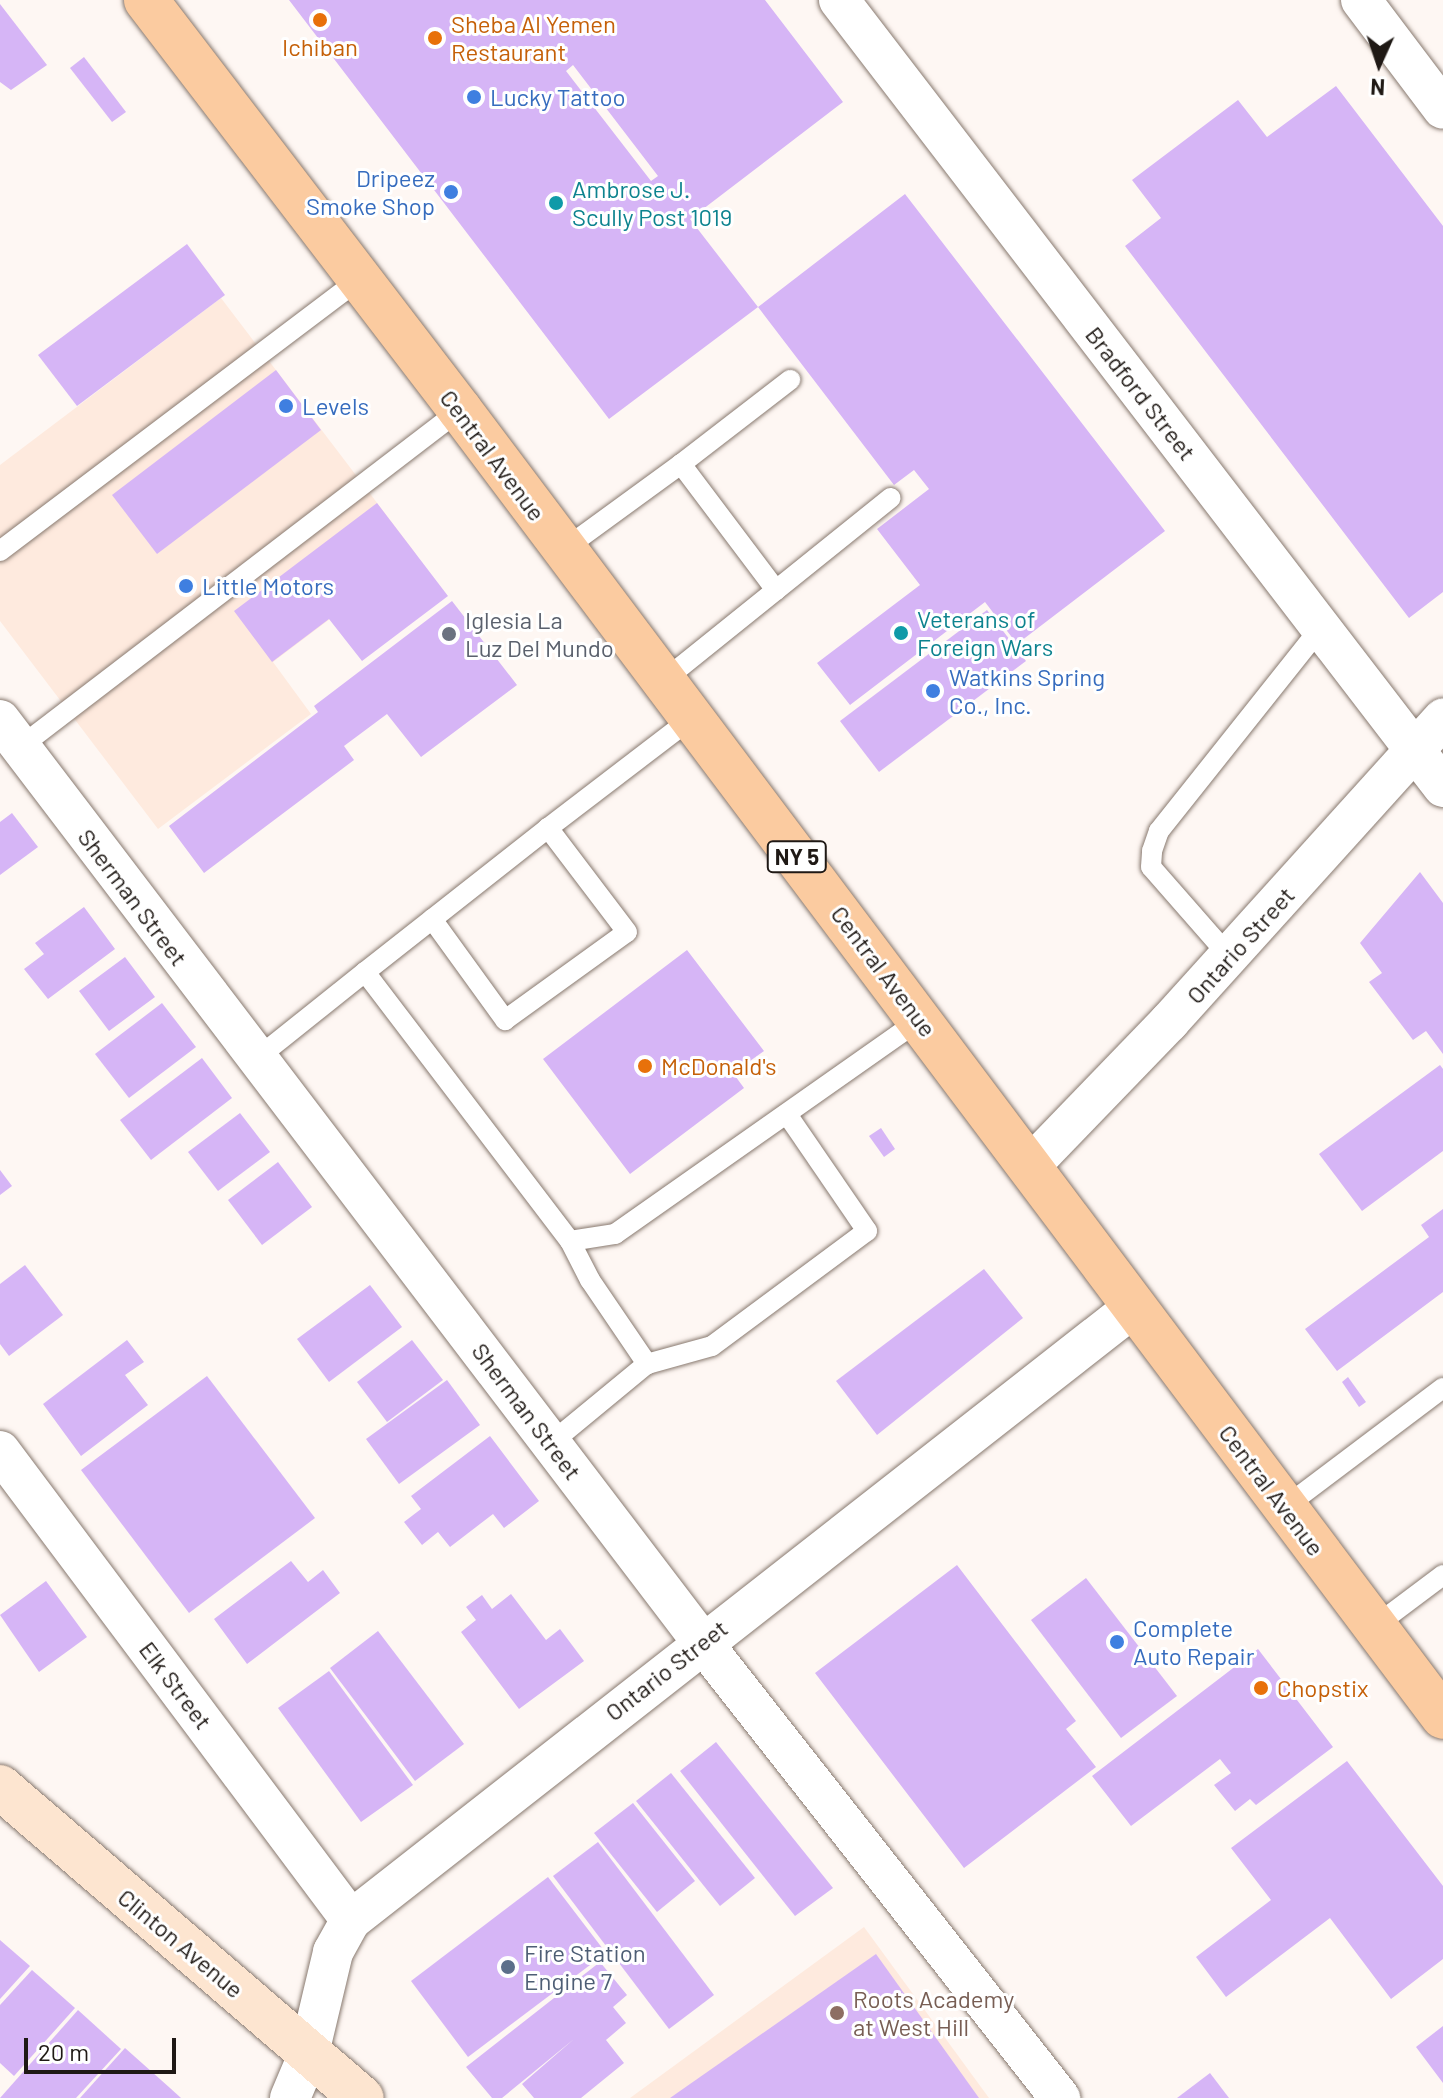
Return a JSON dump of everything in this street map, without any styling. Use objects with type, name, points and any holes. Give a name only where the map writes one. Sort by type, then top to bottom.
[{"type":"main road","name":"Central Avenue","points":[[146,0],[1031,1165],[1443,1717]]},
{"type":"street","name":"Bradford Street","points":[[839,0],[1443,787]]},
{"type":"street","points":[[1361,0],[1443,109]]},
{"type":"street","name":"Ontario Street","points":[[1031,1165],[1229,956],[1443,719]]},
{"type":"street","name":"Sherman Street","points":[[10,734],[702,1642],[1060,2098]]},
{"type":"street","name":"Ontario Street","points":[[290,2098],[309,2053],[332,1968],[333,1952],[351,1920],[702,1642],[1134,1307]]},
{"type":"street","name":"Elk Street","points":[[0,1451],[351,1920]]},
{"type":"street","name":"Clinton Avenue","points":[[0,1787],[362,2098]]},
{"type":"lane","points":[[0,551],[358,280]]},
{"type":"lane","points":[[563,550],[790,380]]},
{"type":"lane","points":[[10,734],[460,410]]},
{"type":"lane","points":[[681,464],[776,590]]},
{"type":"lane","points":[[663,681],[891,498]]},
{"type":"lane","points":[[1229,956],[1151,867],[1152,851],[1159,831],[1321,627]]},
{"type":"lane","points":[[256,1059],[692,718]]},
{"type":"lane","points":[[432,919],[505,1020],[627,932],[548,828]]},
{"type":"lane","points":[[365,972],[570,1241],[590,1280],[647,1364]]},
{"type":"lane","points":[[570,1241],[615,1234],[920,1020]]},
{"type":"lane","points":[[551,1443],[647,1364],[712,1346],[867,1231],[787,1114]]},
{"type":"lane","points":[[1285,1507],[1443,1388]]},
{"type":"lane","points":[[1375,1626],[1443,1575]]},
{"type":"shaded area","name":"Little Motors","points":[[221,298],[416,554],[273,662],[311,714],[158,829],[0,621],[0,465]]},
{"type":"shaded area","name":"Roots Academy at West Hill","points":[[864,1927],[989,2098],[630,2098]]},
{"type":"building","points":[[289,0],[765,0],[843,102],[690,219],[758,307],[609,419]],"holes":[[[573,65],[658,176],[651,181],[566,71]]]},
{"type":"building","points":[[0,4],[47,65],[11,90],[0,82]]},
{"type":"building","points":[[84,57],[126,112],[112,122],[70,68]]},
{"type":"building","points":[[1336,86],[1443,226],[1443,592],[1409,618],[1125,246],[1161,218],[1132,180],[1238,100],[1267,137]]},
{"type":"building","points":[[905,194],[1165,531],[1017,644],[985,602],[850,705],[817,663],[920,585],[877,529],[929,489],[914,470],[894,485],[758,307]]},
{"type":"building","points":[[187,244],[225,295],[77,406],[38,355]]},
{"type":"building","points":[[276,370],[321,430],[157,554],[112,495]]},
{"type":"building","points":[[377,503],[448,596],[362,661],[329,619],[272,662],[234,611]]},
{"type":"building","points":[[452,601],[517,685],[421,757],[387,714],[344,746],[354,760],[204,873],[169,826],[318,712],[314,706]]},
{"type":"building","name":"Watkins Spring Co., Inc.","points":[[987,610],[1026,661],[879,772],[840,721]]},
{"type":"building","points":[[12,813],[38,847],[0,875],[0,822]]},
{"type":"building","points":[[1420,872],[1443,903],[1443,1054],[1426,1031],[1413,1040],[1369,982],[1382,973],[1360,943]]},
{"type":"building","points":[[84,907],[115,949],[48,999],[24,969],[44,954],[35,943]]},
{"type":"building","name":"McDonald's","points":[[687,950],[764,1051],[733,1073],[744,1088],[630,1174],[543,1059]]},
{"type":"building","points":[[125,957],[155,997],[109,1031],[79,991]]},
{"type":"building","points":[[162,1003],[196,1047],[129,1098],[95,1054]]},
{"type":"building","points":[[202,1058],[232,1098],[151,1160],[120,1120]]},
{"type":"building","points":[[1440,1065],[1443,1069],[1443,1151],[1362,1211],[1319,1154]]},
{"type":"building","points":[[240,1113],[270,1152],[218,1191],[188,1152]]},
{"type":"building","points":[[881,1128],[895,1149],[884,1157],[869,1136]]},
{"type":"building","points":[[278,1162],[312,1207],[262,1245],[228,1200]]},
{"type":"building","points":[[0,1170],[12,1186],[0,1195]]},
{"type":"building","points":[[1443,1209],[1443,1292],[1337,1371],[1305,1329],[1429,1237],[1421,1225]]},
{"type":"building","points":[[25,1265],[63,1315],[9,1356],[0,1344],[0,1284]]},
{"type":"building","points":[[984,1269],[1023,1318],[877,1435],[836,1381]]},
{"type":"building","points":[[370,1285],[402,1327],[329,1382],[297,1339]]},
{"type":"building","points":[[127,1340],[144,1362],[125,1375],[148,1405],[81,1456],[43,1404]]},
{"type":"building","points":[[412,1340],[443,1380],[387,1422],[357,1382]]},
{"type":"building","points":[[207,1376],[315,1518],[189,1613],[81,1470]]},
{"type":"building","points":[[1348,1377],[1366,1402],[1359,1407],[1342,1382]]},
{"type":"building","points":[[447,1380],[480,1425],[399,1484],[366,1439]]},
{"type":"building","points":[[490,1436],[539,1501],[504,1528],[493,1514],[450,1547],[438,1532],[422,1545],[404,1522],[421,1509],[411,1496]]},
{"type":"building","points":[[291,1561],[308,1582],[323,1570],[340,1593],[247,1664],[214,1619]]},
{"type":"building","points":[[957,1565],[1076,1721],[1066,1729],[1096,1767],[964,1868],[815,1673]]},
{"type":"building","points":[[1086,1578],[1177,1696],[1121,1738],[1031,1620]]},
{"type":"building","points":[[46,1581],[87,1637],[39,1672],[0,1615]]},
{"type":"building","points":[[511,1594],[546,1640],[560,1629],[584,1661],[519,1709],[461,1632],[476,1620],[466,1607],[482,1595],[492,1609]]},
{"type":"building","points":[[378,1631],[464,1744],[415,1781],[330,1668]]},
{"type":"building","points":[[1258,1649],[1333,1747],[1256,1805],[1250,1799],[1235,1811],[1214,1785],[1231,1773],[1220,1759],[1131,1826],[1092,1776]]},
{"type":"building","points":[[329,1671],[413,1785],[361,1822],[278,1708]]},
{"type":"building","points":[[716,1742],[833,1888],[795,1916],[680,1771]]},
{"type":"building","points":[[1347,1761],[1443,1886],[1443,1959],[1391,1999],[1330,1918],[1226,1997],[1196,1957],[1271,1900],[1231,1848]]},
{"type":"building","points":[[671,1773],[755,1878],[720,1906],[636,1801]]},
{"type":"building","points":[[633,1803],[695,1881],[657,1912],[594,1833]]},
{"type":"building","points":[[598,1842],[714,1995],[669,2029],[553,1876]]},
{"type":"building","name":"Fire Station Engine 7","points":[[548,1877],[606,1953],[468,2057],[411,1981]]},
{"type":"building","points":[[0,1940],[30,1966],[0,1999]]},
{"type":"building","name":"Roots Academy at West Hill","points":[[876,1954],[979,2098],[670,2098]]},
{"type":"building","points":[[600,1962],[627,1995],[613,2007],[626,2023],[606,2040],[624,2063],[581,2098],[534,2098],[522,2084],[574,2039],[502,2098],[492,2098],[466,2067]]},
{"type":"building","points":[[32,1970],[75,2008],[14,2076],[0,2063],[0,2005]]},
{"type":"building","points":[[78,2010],[121,2049],[76,2098],[0,2098]]},
{"type":"building","points":[[1443,2026],[1443,2083],[1416,2047]]},
{"type":"building","points":[[125,2048],[170,2088],[181,2098],[80,2098]]},
{"type":"building","points":[[1210,2073],[1229,2098],[1177,2098]]},
{"type":"place","name":"Ichiban","points":[[320,20]]},
{"type":"place","name":"Sheba Al Yemen Restaurant","points":[[435,38]]},
{"type":"place","name":"Lucky Tattoo","points":[[474,97]]},
{"type":"place","name":"Dripeez Smoke Shop","points":[[451,192]]},
{"type":"place","name":"Ambrose J. Scully Post 1019","points":[[556,203]]},
{"type":"place","name":"Levels","points":[[286,406]]},
{"type":"place","name":"Little Motors","points":[[186,586]]},
{"type":"place","name":"Veterans of Foreign Wars","points":[[901,633]]},
{"type":"place","name":"Iglesia La Luz Del Mundo","points":[[449,634]]},
{"type":"place","name":"Watkins Spring Co., Inc.","points":[[933,691]]},
{"type":"place","name":"McDonald's","points":[[645,1066]]},
{"type":"place","name":"Complete Auto Repair","points":[[1117,1642]]},
{"type":"place","name":"Chopstix","points":[[1261,1688]]},
{"type":"place","name":"Fire Station Engine 7","points":[[508,1967]]},
{"type":"place","name":"Roots Academy at West Hill","points":[[837,2013]]}]
